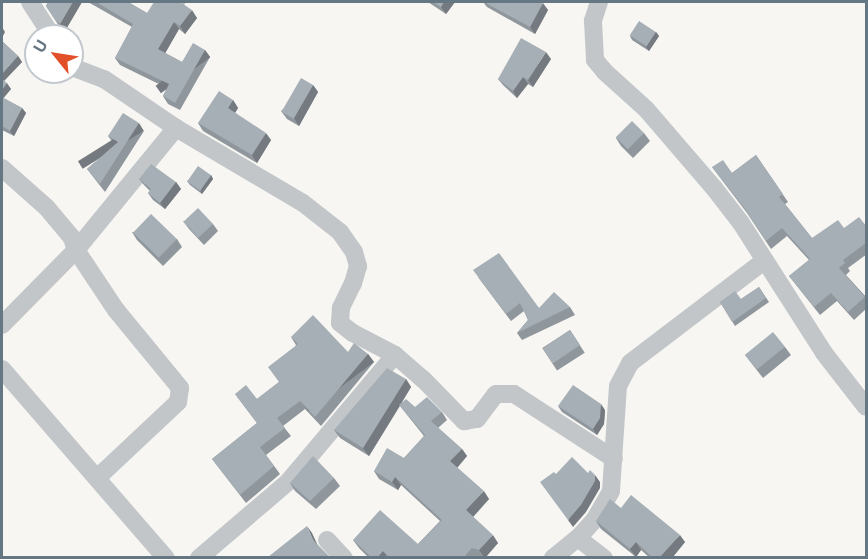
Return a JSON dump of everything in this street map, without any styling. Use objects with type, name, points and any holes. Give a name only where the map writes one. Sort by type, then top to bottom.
[{"type":"street","points":[[30,2],[44,24]]},
{"type":"street","points":[[598,2],[593,21],[595,60],[646,109],[714,188],[741,223],[824,353],[867,407]]},
{"type":"street","points":[[84,71],[105,79],[176,128],[303,203],[340,232],[354,252],[358,266],[356,276],[341,308],[340,323],[353,333],[394,355],[423,379],[464,421],[477,419],[496,394],[514,394],[614,459]]},
{"type":"street","points":[[2,325],[76,250],[176,128]]},
{"type":"street","points":[[2,168],[46,208],[72,238],[76,250],[116,310],[180,388],[181,395],[178,402],[97,478]]},
{"type":"street","points":[[553,558],[578,538],[594,519],[611,491],[618,386],[630,363],[764,261]]},
{"type":"street","points":[[199,558],[288,482],[394,355]]},
{"type":"street","points":[[2,369],[166,558]]},
{"type":"street","points":[[578,538],[604,558]]},
{"type":"street","points":[[327,540],[344,558]]},
{"type":"building","points":[[48,2],[73,2],[60,24],[46,6]]},
{"type":"building","points":[[96,2],[128,2],[147,13],[154,2],[180,2],[192,10],[180,26],[174,22],[158,49],[182,62],[193,43],[205,50],[175,103],[163,96],[169,84],[115,58],[133,24]]},
{"type":"building","points":[[433,2],[444,2],[441,7]]},
{"type":"building","points":[[484,2],[540,2],[543,3],[530,27]]},
{"type":"building","points":[[639,21],[656,32],[647,46],[630,35]]},
{"type":"building","points":[[521,38],[546,52],[528,80],[523,77],[513,91],[498,79]]},
{"type":"building","points":[[2,41],[18,56],[2,74]]},
{"type":"building","points":[[301,78],[313,85],[294,119],[282,112]]},
{"type":"building","points":[[2,79],[7,83],[2,90]]},
{"type":"building","points":[[219,91],[233,100],[228,108],[266,133],[252,155],[198,123]]},
{"type":"building","points":[[2,97],[22,108],[10,131],[2,126]]},
{"type":"building","points":[[123,113],[139,123],[100,184],[87,169],[118,142],[108,136]]},
{"type":"building","points":[[632,121],[644,133],[628,149],[616,137]]},
{"type":"building","points":[[756,155],[783,194],[779,197],[812,238],[838,220],[844,228],[859,217],[867,227],[867,245],[866,243],[843,260],[845,263],[839,268],[865,297],[848,312],[831,293],[814,307],[789,276],[810,259],[782,228],[766,241],[745,209],[712,167],[723,160],[732,173]]},
{"type":"building","points":[[151,164],[176,182],[160,203],[148,193],[151,189],[139,179]]},
{"type":"building","points":[[198,166],[211,175],[200,191],[187,182]]},
{"type":"building","points":[[198,208],[213,224],[198,238],[183,222]]},
{"type":"building","points":[[151,214],[177,239],[159,258],[133,233]]},
{"type":"building","points":[[499,253],[539,308],[554,292],[570,307],[517,333],[528,320],[520,303],[506,314],[473,270]]},
{"type":"building","points":[[759,287],[766,298],[732,322],[720,302],[735,291],[741,299]]},
{"type":"building","points":[[313,315],[348,352],[354,343],[368,354],[315,417],[300,401],[277,418],[285,428],[260,447],[274,466],[240,495],[212,459],[257,423],[235,394],[246,385],[257,399],[279,382],[268,367],[298,344],[291,337]]},
{"type":"building","points":[[570,330],[580,345],[553,363],[543,348]]},
{"type":"building","points":[[773,332],[785,347],[757,369],[745,355]]},
{"type":"building","points":[[387,368],[406,379],[363,448],[334,430]]},
{"type":"building","points":[[573,385],[601,404],[600,418],[593,429],[558,406]]},
{"type":"building","points":[[427,397],[442,412],[431,421],[462,449],[450,461],[484,491],[466,510],[493,535],[479,550],[472,548],[463,558],[390,558],[383,551],[377,558],[372,558],[353,540],[380,510],[418,544],[442,520],[395,477],[392,482],[374,471],[387,448],[404,458],[425,435],[399,405],[406,399],[415,407]]},
{"type":"building","points":[[313,456],[334,478],[310,501],[290,483]]},
{"type":"building","points":[[572,457],[588,473],[590,470],[595,475],[595,481],[581,505],[568,520],[540,482],[554,472],[556,474]]},
{"type":"building","points":[[631,495],[680,535],[659,558],[653,558],[636,542],[630,549],[596,521],[610,499],[621,508]]},
{"type":"building","points":[[307,526],[313,540],[331,558],[268,558],[268,557]]}]
